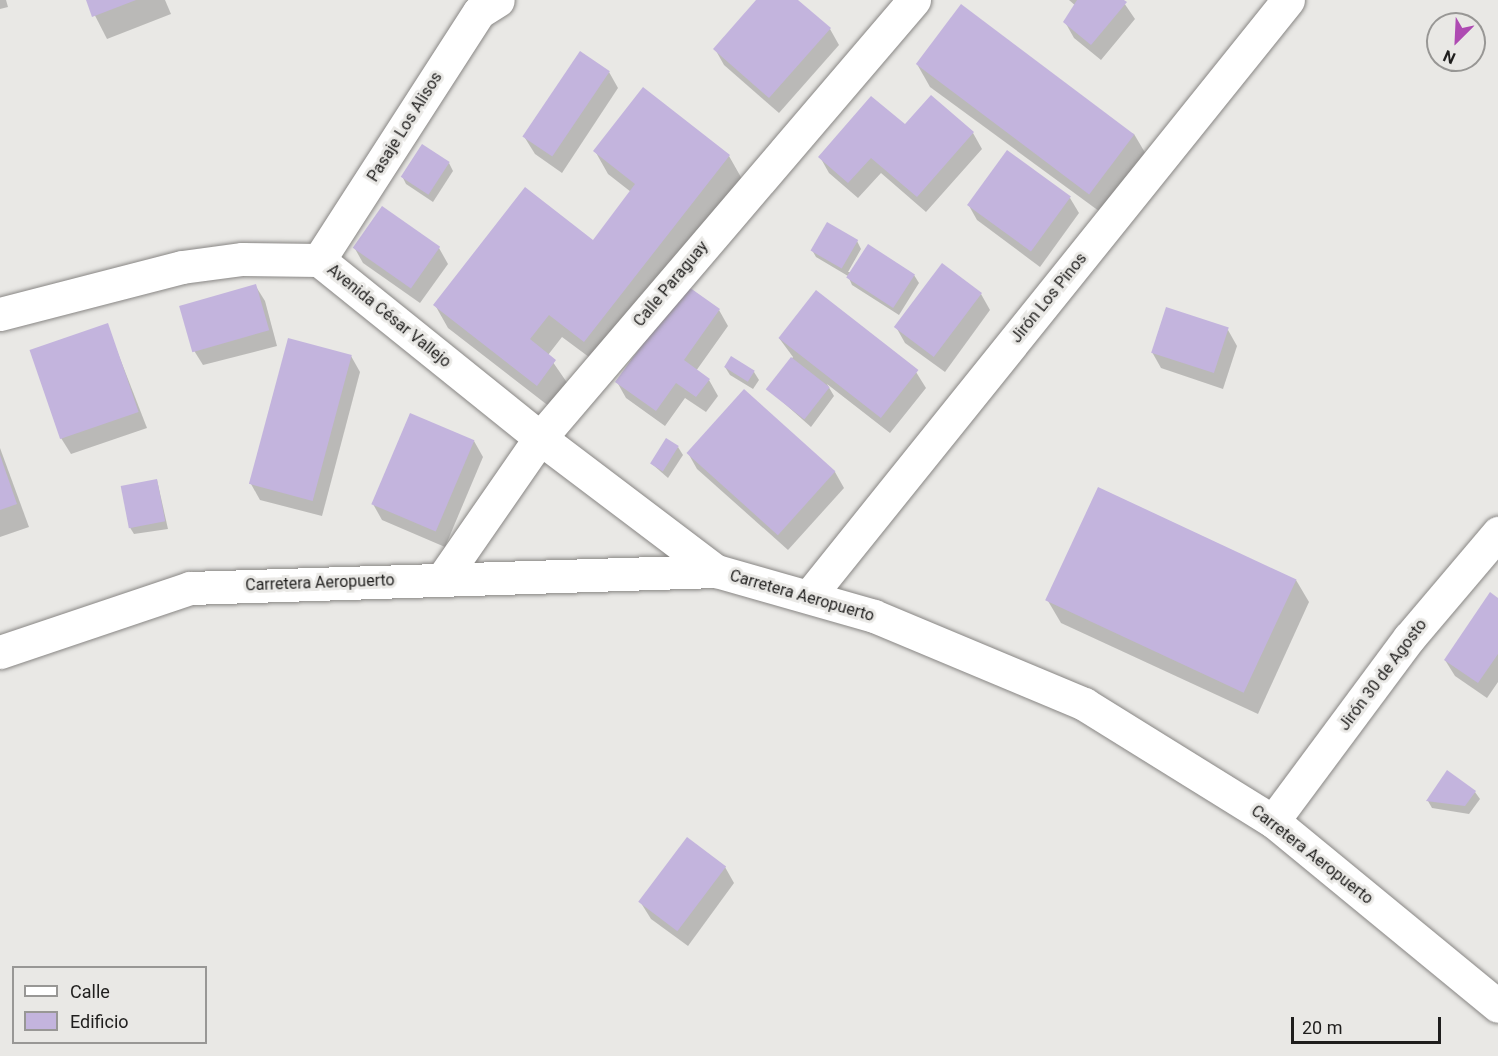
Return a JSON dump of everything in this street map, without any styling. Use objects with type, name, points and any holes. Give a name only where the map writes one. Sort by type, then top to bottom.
[{"type":"street","name":"Pasaje Los Alisos","points":[[319,260],[479,12],[498,0]]},
{"type":"street","name":"Calle Paraguay","points":[[443,578],[540,438],[914,0]]},
{"type":"street","name":"Jirón Los Pinos","points":[[810,596],[1288,0]]},
{"type":"street","name":"Avenida César Vallejo","points":[[0,314],[182,267],[242,259],[319,260],[540,438],[716,572]]},
{"type":"street","name":"Jirón 30 de Agosto","points":[[1273,821],[1409,638],[1498,532]]},
{"type":"street","name":"Carretera Aeropuerto","points":[[0,652],[190,588],[443,578],[716,572],[810,596],[874,616],[1084,704],[1273,821],[1498,1005]]},
{"type":"building","points":[[86,0],[136,0],[92,17]]},
{"type":"building","points":[[756,0],[798,0],[831,28],[769,98],[713,49]]},
{"type":"building","points":[[1077,0],[1124,0],[1127,2],[1091,45],[1063,22]]},
{"type":"building","points":[[961,4],[1134,135],[1089,194],[916,64]]},
{"type":"building","points":[[580,51],[610,71],[552,157],[522,136]]},
{"type":"building","points":[[643,87],[730,155],[584,342],[549,315],[530,339],[556,360],[537,386],[433,305],[525,187],[593,240],[635,184],[593,151]]},
{"type":"building","points":[[931,95],[974,132],[917,197],[871,158],[848,183],[818,157],[871,96],[905,124]]},
{"type":"building","points":[[422,144],[450,162],[428,195],[401,177]]},
{"type":"building","points":[[1007,150],[1071,196],[1031,251],[967,205]]},
{"type":"building","points":[[382,206],[440,247],[411,289],[353,248]]},
{"type":"building","points":[[827,222],[858,240],[842,269],[810,251]]},
{"type":"building","points":[[868,244],[915,274],[893,308],[846,278]]},
{"type":"building","points":[[942,263],[982,293],[934,357],[894,327]]},
{"type":"building","points":[[256,284],[269,330],[192,352],[179,306]]},
{"type":"building","points":[[686,285],[720,309],[684,360],[710,379],[696,397],[676,383],[656,411],[615,382]]},
{"type":"building","points":[[816,290],[918,370],[881,418],[778,338]]},
{"type":"building","points":[[1166,307],[1229,327],[1214,373],[1151,353]]},
{"type":"building","points":[[108,323],[139,412],[60,439],[30,350]]},
{"type":"building","points":[[288,338],[352,355],[313,501],[249,484]]},
{"type":"building","points":[[731,356],[755,371],[748,382],[724,367]]},
{"type":"building","points":[[791,357],[830,387],[804,419],[766,389]]},
{"type":"building","points":[[744,389],[835,471],[778,535],[686,453]]},
{"type":"building","points":[[410,413],[474,440],[436,531],[371,504]]},
{"type":"building","points":[[666,438],[679,446],[663,471],[650,463]]},
{"type":"building","points":[[0,455],[17,504],[0,510]]},
{"type":"building","points":[[157,479],[165,521],[129,528],[121,486]]},
{"type":"building","points":[[1098,487],[1296,580],[1244,693],[1045,600]]},
{"type":"building","points":[[1490,592],[1498,598],[1498,654],[1478,683],[1444,660]]},
{"type":"building","points":[[1447,770],[1476,791],[1465,806],[1426,801]]},
{"type":"building","points":[[687,837],[726,866],[677,931],[638,902]]}]
